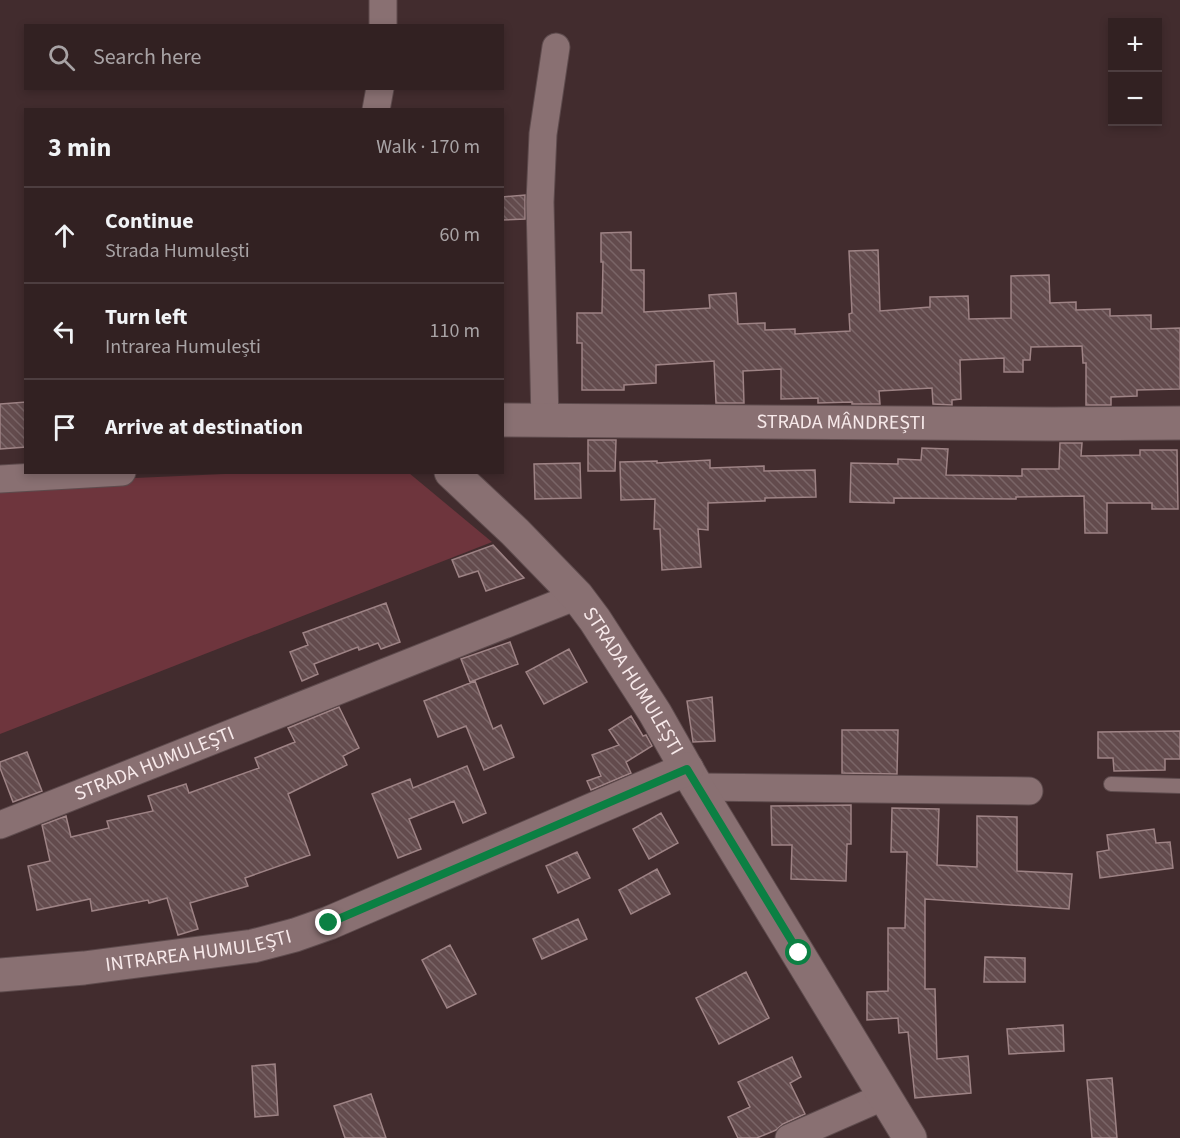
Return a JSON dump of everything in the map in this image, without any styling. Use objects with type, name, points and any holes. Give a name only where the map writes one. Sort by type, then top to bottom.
[{"type":"street","points":[[383,0],[383,24]]},
{"type":"street","points":[[545,421],[540,202],[543,134],[556,47]]},
{"type":"street","points":[[376,108],[380,90]]},
{"type":"street","name":"STRADA MÂNDREȘTI","points":[[504,420],[1180,423]]},
{"type":"street","points":[[0,479],[87,474]]},
{"type":"street","name":"STRADA HUMULEȘTI","points":[[453,474],[515,532],[577,596],[610,641],[655,712],[692,778],[910,1138]]},
{"type":"street","name":"STRADA HUMULEȘTI","points":[[0,825],[577,596]]},
{"type":"street","points":[[692,778],[1029,791]]},
{"type":"street","name":"INTRAREA HUMULEȘTI","points":[[0,975],[84,968],[212,952],[253,946],[295,935],[692,778]]},
{"type":"street","points":[[789,1138],[885,1096]]},
{"type":"lane","points":[[1111,784],[1180,786]]},
{"type":"shaded area","points":[[225,474],[410,474],[492,542],[0,734],[0,484]]},
{"type":"building","points":[[525,195],[525,219],[504,220],[504,197]]},
{"type":"building","points":[[631,232],[631,270],[644,270],[644,312],[710,308],[709,295],[736,293],[738,324],[765,323],[765,330],[795,329],[795,334],[850,331],[849,314],[852,313],[849,251],[878,250],[880,311],[930,307],[930,297],[968,296],[969,319],[1011,318],[1011,276],[1049,275],[1050,303],[1076,302],[1076,310],[1110,309],[1110,316],[1151,315],[1151,329],[1180,328],[1180,389],[1137,390],[1137,396],[1111,397],[1111,405],[1086,405],[1086,363],[1083,363],[1082,346],[1031,347],[1030,360],[1023,360],[1023,372],[1004,372],[1004,358],[960,360],[961,399],[952,400],[952,405],[933,404],[932,388],[879,391],[880,404],[818,403],[818,398],[781,399],[781,369],[743,371],[744,403],[716,403],[714,361],[656,365],[656,383],[624,385],[624,390],[582,390],[582,343],[577,343],[577,313],[602,313],[601,233]]},
{"type":"building","points":[[24,402],[24,447],[0,449],[0,404]]},
{"type":"building","points":[[588,440],[616,440],[615,471],[588,471]]},
{"type":"building","points":[[1060,443],[1082,443],[1081,456],[1140,455],[1140,450],[1177,450],[1178,509],[1152,509],[1152,503],[1107,503],[1107,533],[1085,533],[1084,496],[1016,497],[1016,499],[894,498],[894,503],[850,502],[851,463],[898,464],[898,459],[921,460],[922,448],[948,449],[946,475],[1022,476],[1022,469],[1059,469]]},
{"type":"building","points":[[710,460],[710,468],[764,466],[764,471],[815,470],[816,497],[765,498],[765,501],[708,503],[708,530],[698,529],[701,567],[662,570],[660,529],[654,529],[655,499],[621,500],[620,462],[657,461],[657,463]]},
{"type":"building","points":[[580,463],[581,498],[535,499],[534,464]]},
{"type":"building","points":[[493,545],[524,578],[486,591],[478,571],[459,577],[452,560]]},
{"type":"building","points":[[386,603],[400,642],[381,649],[378,643],[359,650],[358,647],[314,664],[318,674],[302,681],[290,652],[308,645],[303,633]]},
{"type":"building","points":[[510,642],[518,664],[470,682],[461,659]]},
{"type":"building","points":[[569,649],[587,682],[544,704],[526,672]]},
{"type":"building","points":[[475,681],[493,729],[501,725],[514,757],[484,770],[466,726],[438,737],[424,701]]},
{"type":"building","points":[[712,697],[715,741],[693,742],[687,701]]},
{"type":"building","points":[[339,707],[359,748],[343,756],[347,765],[288,794],[310,855],[245,878],[248,886],[190,903],[198,929],[178,935],[167,898],[149,903],[148,900],[92,911],[90,899],[37,910],[28,866],[50,861],[42,825],[66,816],[71,837],[109,828],[107,821],[153,811],[148,796],[186,784],[189,793],[259,768],[255,758],[295,742],[288,728]]},
{"type":"building","points":[[631,716],[652,746],[626,762],[631,773],[591,790],[587,781],[601,776],[592,755],[619,745],[609,730]]},
{"type":"building","points":[[842,730],[898,730],[897,774],[842,773]]},
{"type":"building","points":[[1180,731],[1180,759],[1165,759],[1165,770],[1114,771],[1113,758],[1098,758],[1098,732]]},
{"type":"building","points":[[27,752],[42,791],[13,802],[0,768],[0,762]]},
{"type":"building","points":[[467,766],[486,813],[463,823],[454,801],[409,819],[421,849],[398,858],[372,794],[410,779],[413,788]]},
{"type":"building","points":[[851,805],[851,844],[847,844],[846,881],[791,879],[792,845],[772,845],[771,806]]},
{"type":"building","points":[[892,808],[939,809],[937,865],[977,867],[977,816],[1017,817],[1017,871],[1072,874],[1069,909],[925,899],[925,989],[935,989],[937,1059],[968,1056],[971,1093],[915,1098],[908,1032],[899,1033],[898,1018],[867,1020],[867,992],[888,991],[888,928],[905,928],[907,852],[891,852]]},
{"type":"building","points":[[661,813],[678,843],[649,859],[633,829]]},
{"type":"building","points":[[1154,829],[1156,843],[1170,842],[1173,868],[1100,878],[1097,852],[1109,850],[1107,835]]},
{"type":"building","points":[[577,852],[590,878],[558,893],[546,866]]},
{"type":"building","points":[[657,869],[670,894],[631,914],[619,890]]},
{"type":"building","points":[[578,919],[587,939],[542,959],[533,939]]},
{"type":"building","points":[[450,945],[476,994],[447,1008],[422,960]]},
{"type":"building","points":[[985,957],[1025,958],[1025,982],[984,982]]},
{"type":"building","points":[[746,972],[769,1018],[719,1044],[696,998]]},
{"type":"building","points":[[1063,1025],[1064,1051],[1009,1054],[1007,1029]]},
{"type":"building","points":[[792,1057],[801,1077],[790,1083],[805,1114],[757,1138],[738,1138],[728,1117],[750,1107],[738,1082]]},
{"type":"building","points":[[275,1064],[278,1115],[255,1117],[252,1066]]},
{"type":"building","points":[[1112,1078],[1117,1138],[1092,1138],[1087,1080]]},
{"type":"building","points":[[371,1094],[386,1138],[345,1138],[334,1106]]},
{"type":"route","points":[[329,923],[687,769],[799,953]]}]
